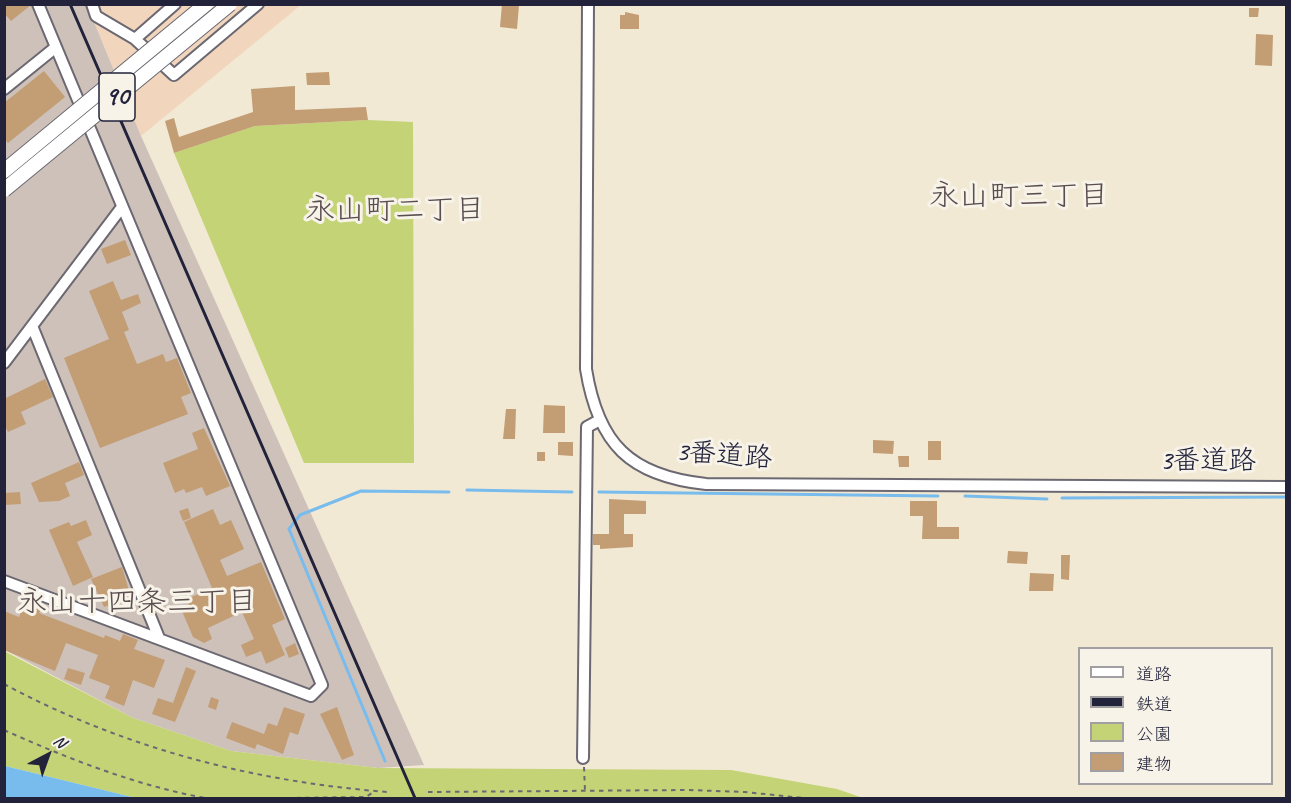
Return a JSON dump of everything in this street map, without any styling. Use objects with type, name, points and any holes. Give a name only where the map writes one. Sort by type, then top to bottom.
[{"type":"main road","name":"90","points":[[4,171],[206,4]]},
{"type":"main road","name":"90","points":[[4,190],[231,4]]},
{"type":"street","points":[[4,581],[311,696],[322,686],[38,4]]},
{"type":"street","points":[[92,4],[96,16],[135,39],[174,75],[258,4]]},
{"type":"street","points":[[135,39],[175,4]]},
{"type":"street","name":"3番道路","points":[[588,4],[586,369],[598,421],[615,445],[635,462],[656,474],[680,481],[706,484],[1287,487]]},
{"type":"street","points":[[4,89],[56,47]]},
{"type":"street","points":[[4,363],[122,207]]},
{"type":"street","points":[[32,326],[159,638]]},
{"type":"street","points":[[583,758],[587,427],[598,421]]},
{"type":"path","points":[[4,684],[80,721],[198,760],[273,779],[388,792]]},
{"type":"path","points":[[4,730],[99,769],[146,784],[205,798]]},
{"type":"path","points":[[585,773],[585,791]]},
{"type":"path","points":[[287,798],[366,796],[375,791]]},
{"type":"path","points":[[428,792],[745,792],[803,798]]},
{"type":"shaded area","points":[[4,5],[87,5],[141,136],[424,765],[378,768],[231,751],[133,718],[5,650]]},
{"type":"shaded area","points":[[87,5],[301,5],[141,136]]},
{"type":"green space","points":[[368,120],[413,122],[414,463],[304,463],[174,153],[255,126]]},
{"type":"green space","points":[[4,651],[133,718],[231,751],[378,768],[731,770],[837,789],[863,798],[136,798],[5,766]]},
{"type":"water","points":[[5,766],[136,798],[5,798]]},
{"type":"building","points":[[4,4],[31,5],[11,21],[4,13]]},
{"type":"building","points":[[502,4],[519,5],[517,29],[500,27]]},
{"type":"building","points":[[1249,8],[1259,8],[1258,17],[1249,17]]},
{"type":"building","points":[[625,12],[639,15],[639,29],[620,29],[620,15],[625,15]]},
{"type":"building","points":[[1256,34],[1273,35],[1272,66],[1255,65]]},
{"type":"building","points":[[44,71],[65,97],[8,143],[4,139],[4,103]]},
{"type":"building","points":[[329,72],[330,85],[307,85],[306,73]]},
{"type":"building","points":[[295,86],[295,110],[366,107],[368,120],[255,126],[174,153],[165,121],[174,118],[179,137],[253,112],[251,89]]},
{"type":"building","points":[[125,240],[131,255],[107,264],[101,249]]},
{"type":"building","points":[[113,281],[121,300],[138,294],[141,303],[122,312],[129,330],[124,332],[137,364],[163,354],[166,362],[177,358],[191,393],[181,397],[188,414],[100,448],[64,358],[109,339],[89,291]]},
{"type":"building","points":[[45,379],[53,397],[21,412],[26,424],[8,432],[4,424],[4,399]]},
{"type":"building","points":[[544,405],[565,406],[565,433],[543,433]]},
{"type":"building","points":[[506,409],[516,409],[515,439],[503,439]]},
{"type":"building","points":[[204,428],[230,486],[206,496],[202,487],[186,493],[184,489],[175,493],[163,463],[198,449],[192,433]]},
{"type":"building","points":[[873,440],[894,441],[893,454],[873,453]]},
{"type":"building","points":[[928,441],[941,441],[941,460],[928,460]]},
{"type":"building","points":[[558,442],[573,442],[573,456],[558,455]]},
{"type":"building","points":[[537,452],[545,452],[545,461],[537,461]]},
{"type":"building","points":[[898,456],[909,456],[909,467],[899,467]]},
{"type":"building","points":[[79,462],[84,475],[65,483],[70,496],[59,501],[39,502],[31,483]]},
{"type":"building","points":[[20,492],[21,504],[4,505],[4,493]]},
{"type":"building","points":[[609,499],[646,501],[646,514],[624,514],[624,534],[633,534],[633,547],[600,549],[600,545],[593,545],[593,534],[609,534]]},
{"type":"building","points":[[910,501],[937,501],[937,527],[959,527],[959,539],[922,539],[923,516],[910,516]]},
{"type":"building","points":[[188,508],[191,518],[183,521],[179,511]]},
{"type":"building","points":[[213,509],[220,525],[231,520],[244,549],[220,560],[227,576],[261,562],[285,619],[272,625],[285,655],[266,664],[261,651],[246,657],[241,645],[254,639],[242,612],[208,628],[212,639],[204,643],[193,637],[182,611],[191,608],[187,599],[212,588],[184,522]]},
{"type":"building","points":[[86,520],[92,535],[77,542],[93,577],[73,586],[49,530],[69,522],[71,526]]},
{"type":"building","points":[[1008,551],[1028,552],[1027,564],[1007,563]]},
{"type":"building","points":[[1061,555],[1070,555],[1069,580],[1061,579]]},
{"type":"building","points":[[122,567],[131,597],[104,607],[91,579]]},
{"type":"building","points":[[1030,573],[1054,574],[1053,591],[1029,591]]},
{"type":"building","points":[[25,601],[42,608],[39,613],[104,638],[105,635],[120,641],[123,634],[138,640],[134,649],[165,660],[154,688],[133,680],[124,706],[105,698],[110,686],[89,678],[98,655],[66,643],[55,671],[4,650],[4,611],[19,617]]},
{"type":"building","points":[[295,643],[299,654],[289,658],[285,648]]},
{"type":"building","points":[[186,667],[196,671],[175,722],[152,714],[158,698],[173,703]]},
{"type":"building","points":[[68,668],[85,673],[81,685],[64,679]]},
{"type":"building","points":[[211,697],[219,700],[216,710],[208,707]]},
{"type":"building","points":[[284,707],[305,714],[298,735],[290,732],[283,754],[257,744],[255,749],[226,738],[232,722],[264,734],[268,723],[277,726]]},
{"type":"building","points":[[337,707],[354,755],[342,760],[320,714]]},
{"type":"waterway","points":[[467,490],[572,492]]},
{"type":"waterway","points":[[385,761],[289,529],[300,515],[361,491],[449,492]]},
{"type":"waterway","points":[[599,492],[938,496]]},
{"type":"waterway","points":[[965,496],[1047,499]]},
{"type":"waterway","points":[[1062,498],[1286,497]]},
{"type":"railway","points":[[70,4],[415,798]]},
{"type":"district","name":"永山町三丁目","points":[[1019,197]]},
{"type":"district","name":"永山町二丁目","points":[[395,211]]},
{"type":"district","name":"永山十四条三丁目","points":[[137,603]]}]
